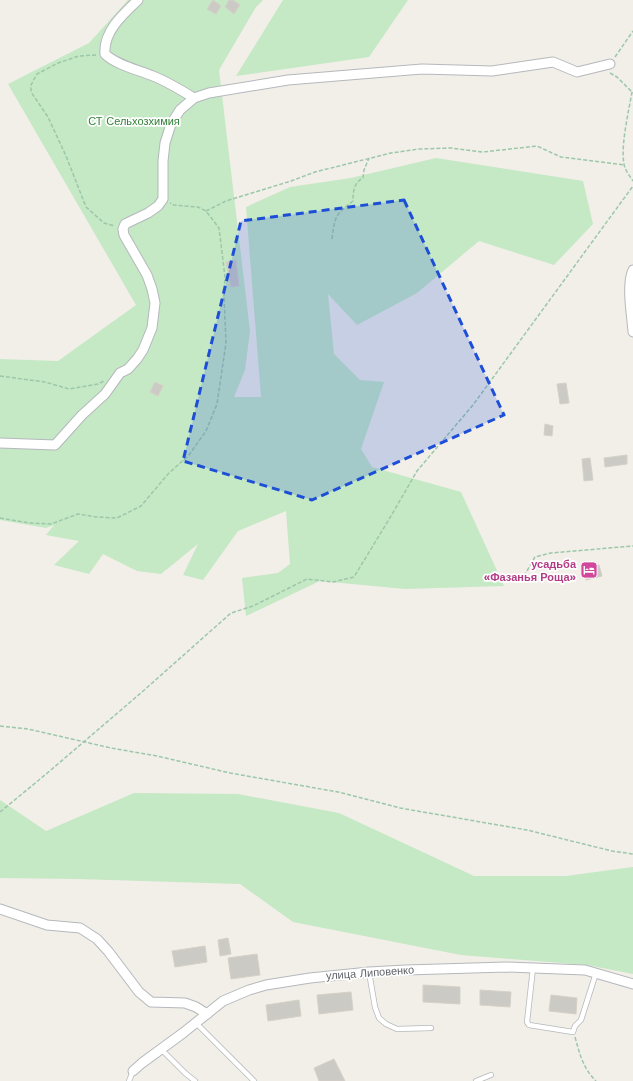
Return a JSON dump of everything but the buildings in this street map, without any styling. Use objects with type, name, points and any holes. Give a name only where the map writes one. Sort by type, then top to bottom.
[{"type":"street","points":[[138,0],[113,27],[104,48],[105,54],[123,64],[173,85],[194,98]]},
{"type":"street","points":[[0,443],[55,445],[82,415],[106,394],[120,373],[128,369],[143,350],[152,328],[155,303],[147,275],[124,235],[123,228],[125,224],[148,213],[158,206],[163,200],[163,161],[165,144],[171,124],[180,110],[194,98],[209,93],[288,80],[422,69],[492,71],[553,62],[577,72],[610,64]]},
{"type":"street","points":[[633,270],[630,275],[633,332]]},
{"type":"street","points":[[0,909],[47,925],[80,928],[97,939],[139,992],[151,1002],[185,1003],[196,1007],[207,1014]]},
{"type":"street","name":"улица Липовенко","points":[[133,1071],[142,1062],[196,1023],[223,1001],[249,990],[266,985],[310,978],[369,972],[506,967],[585,970],[633,984]]},
{"type":"lane","points":[[533,968],[527,1022],[529,1025],[573,1032],[575,1026],[581,1020],[596,973]]},
{"type":"lane","points":[[369,972],[375,1007],[379,1018],[386,1024],[397,1029],[431,1028]]},
{"type":"lane","points":[[196,1023],[254,1081]]},
{"type":"lane","points":[[161,1049],[184,1073],[195,1081]]},
{"type":"lane","points":[[129,1081],[133,1071]]},
{"type":"lane","points":[[476,1081],[492,1075]]},
{"type":"path","points":[[633,31],[605,70],[617,77],[633,92],[625,132],[623,155],[625,169],[633,181]]},
{"type":"path","points":[[105,54],[79,56],[58,63],[37,74],[31,85],[31,92],[48,117],[66,156],[86,207],[104,223],[123,228]]},
{"type":"path","points":[[206,211],[226,201],[315,172],[391,153],[419,149],[451,148],[483,152],[537,146],[561,156],[624,165]]},
{"type":"path","points":[[332,239],[334,221],[337,214],[353,201],[353,193],[357,182],[363,178],[364,170],[370,158]]},
{"type":"path","points":[[0,812],[84,742],[231,613],[253,606],[307,579],[333,582],[354,576],[417,471],[473,405],[633,186]]},
{"type":"path","points":[[0,518],[29,523],[51,524],[78,514],[117,518],[141,506],[168,474],[189,455],[206,431],[217,404],[224,365],[226,343],[224,296],[225,277],[219,228],[206,211],[198,207],[174,205],[163,200]]},
{"type":"path","points":[[0,376],[45,382],[69,389],[98,384],[105,380]]},
{"type":"path","points":[[524,576],[535,557],[551,553],[633,546]]},
{"type":"path","points":[[0,726],[35,731],[136,753],[168,758],[230,773],[338,792],[400,808],[431,812],[527,830],[612,852],[633,854]]},
{"type":"path","points":[[573,1032],[584,1068],[596,1081]]},
{"type":"highlighted area","points":[[404,200],[504,415],[312,500],[183,461],[241,221]]},
{"type":"green space","name":"СТ Сельхозхимия","points":[[128,0],[263,0],[256,7],[219,70],[250,331],[245,370],[234,397],[261,397],[246,207],[290,187],[351,178],[436,158],[583,181],[593,224],[554,265],[479,241],[417,293],[357,325],[328,294],[334,354],[360,380],[384,382],[361,449],[372,467],[461,492],[504,586],[405,589],[320,581],[246,616],[242,578],[278,573],[290,564],[286,511],[238,531],[203,580],[183,575],[198,544],[161,574],[137,571],[103,554],[89,574],[54,565],[79,541],[46,535],[54,525],[46,528],[0,520],[0,359],[58,361],[136,305],[8,84],[89,43]]},
{"type":"green space","points":[[283,0],[408,0],[369,57],[236,76]]},
{"type":"green space","points":[[134,793],[238,794],[339,813],[474,876],[566,876],[633,867],[633,974],[587,965],[461,955],[293,922],[240,884],[0,878],[0,800],[46,831]]},
{"type":"place","name":"усадьба «Фазанья Роща»","points":[[589,570]]}]
